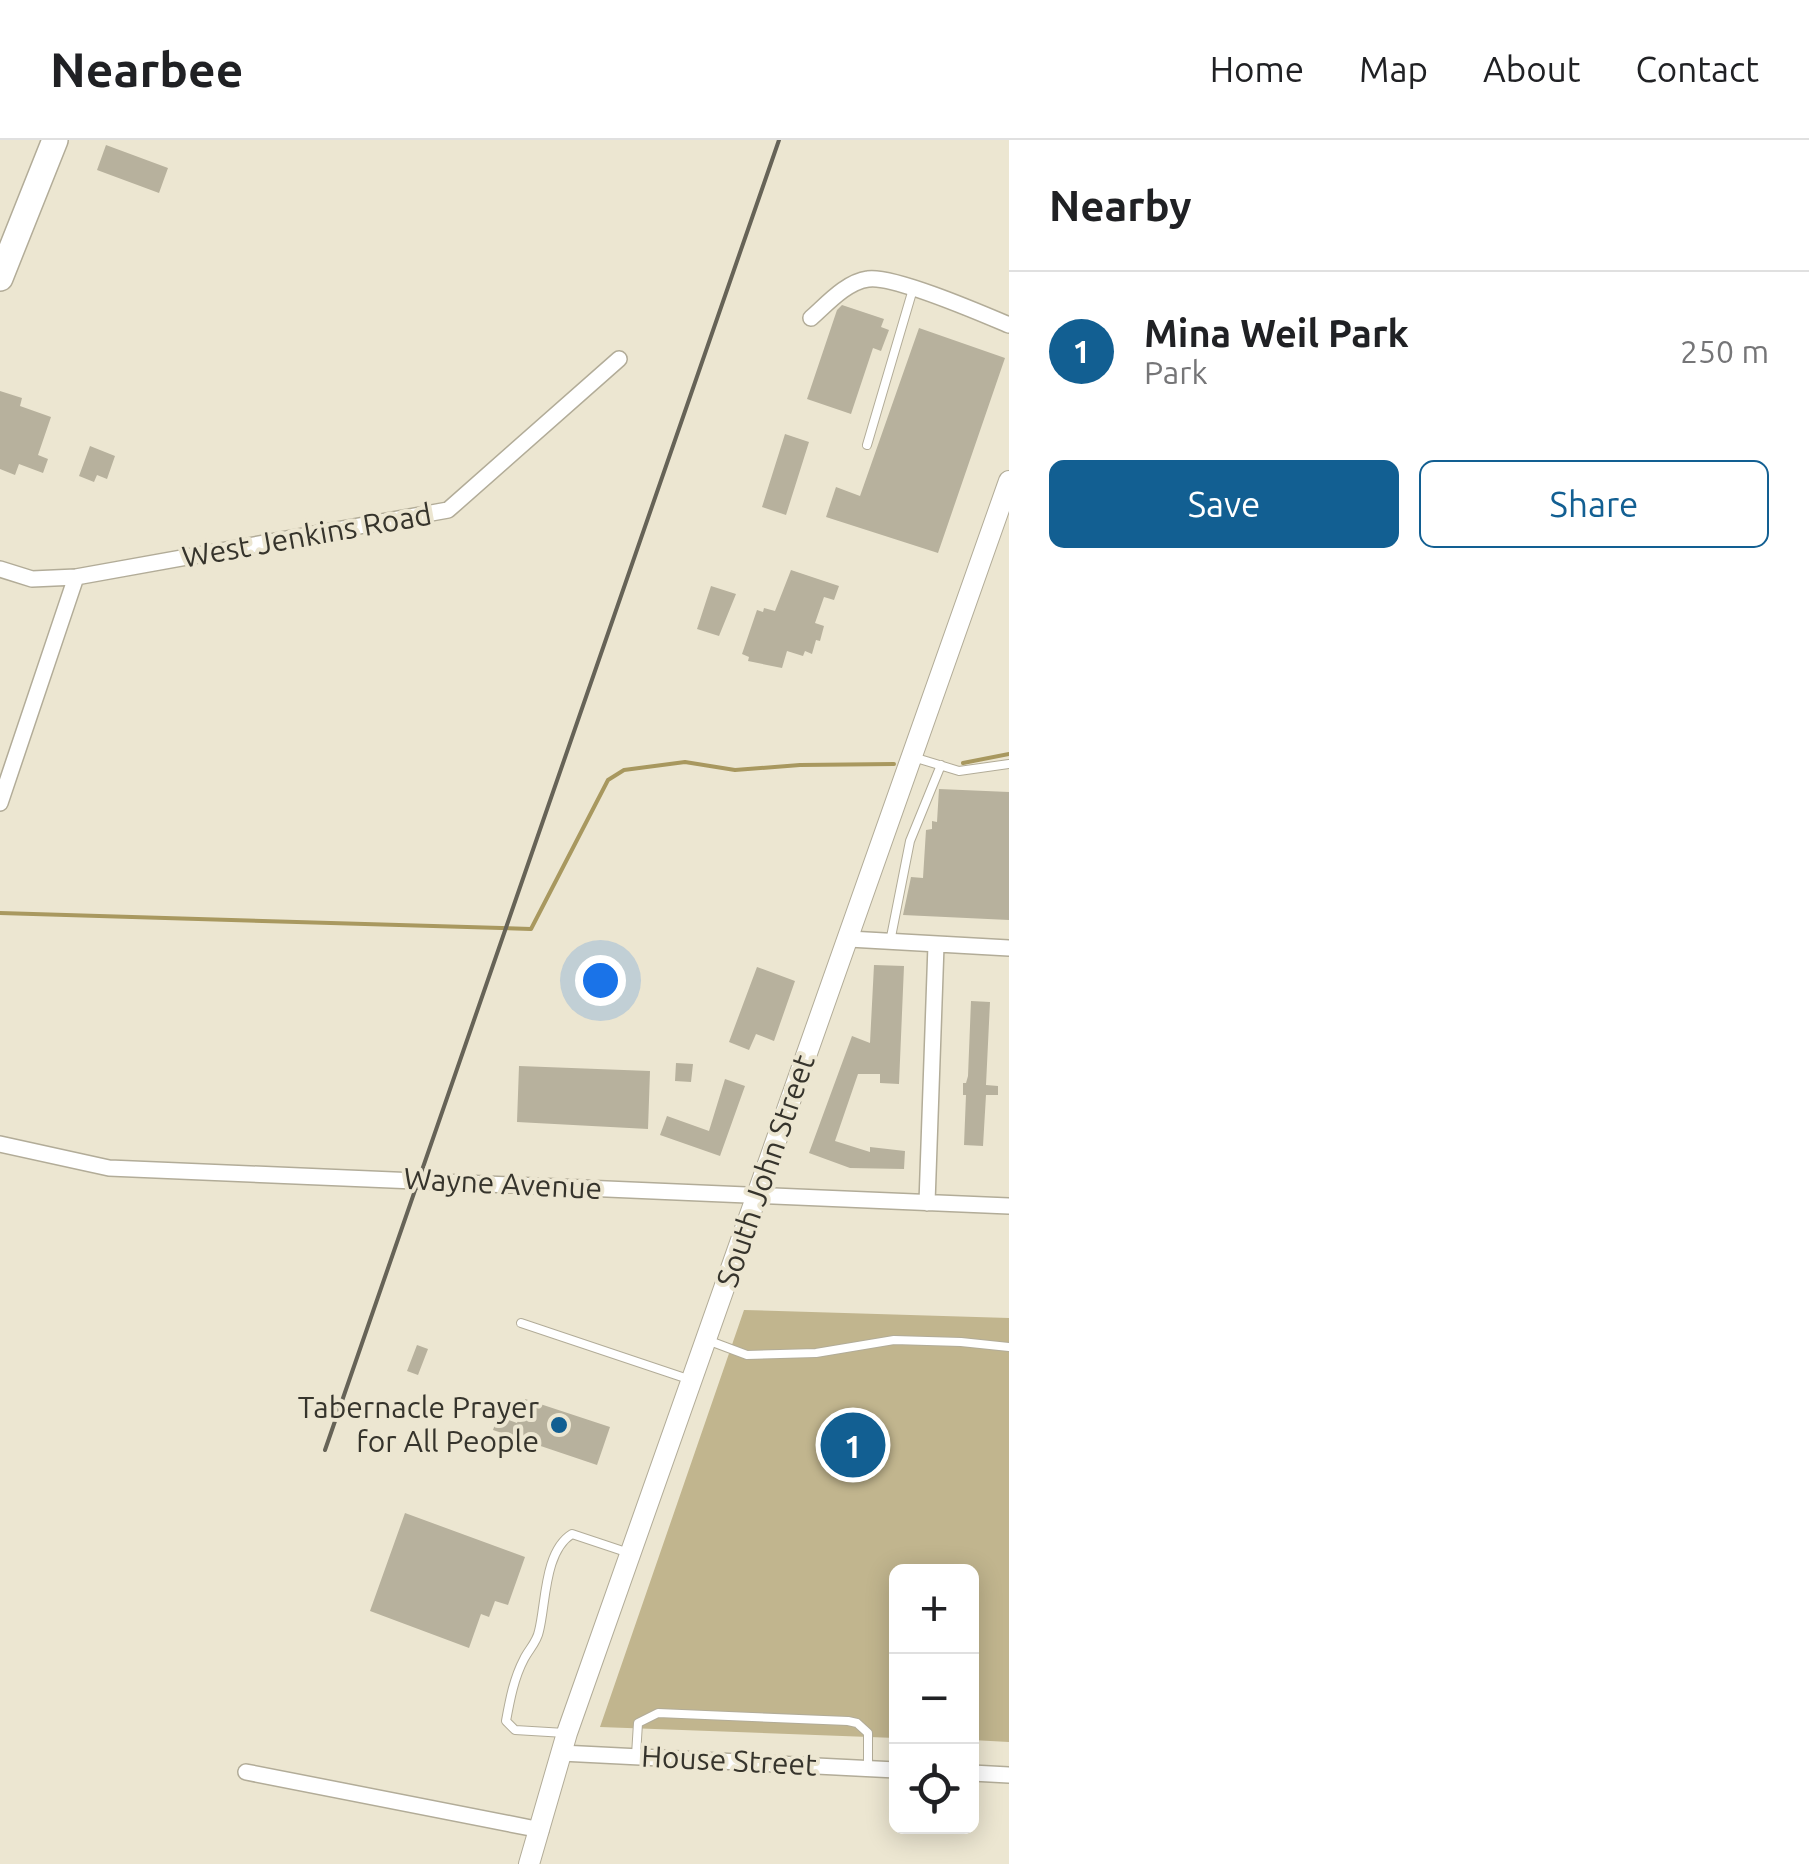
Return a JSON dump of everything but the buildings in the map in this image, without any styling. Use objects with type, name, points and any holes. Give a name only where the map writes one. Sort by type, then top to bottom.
[{"type":"main road","points":[[0,278],[54,140]]},
{"type":"street","points":[[811,318],[843,290],[870,278],[954,302],[1009,325]]},
{"type":"street","name":"West Jenkins Road","points":[[0,569],[32,579],[76,577],[448,510],[619,360]]},
{"type":"street","name":"South John Street","points":[[529,1864],[564,1743],[1009,481]]},
{"type":"street","points":[[0,803],[7,764],[76,577]]},
{"type":"street","points":[[849,940],[1009,948]]},
{"type":"street","points":[[927,1203],[936,945]]},
{"type":"street","name":"Wayne Avenue","points":[[0,1144],[109,1168],[1009,1206]]},
{"type":"street","name":"House Street","points":[[564,1743],[636,1757],[889,1770]]},
{"type":"street","points":[[246,1772],[541,1830]]},
{"type":"street","points":[[979,1774],[1009,1775]]},
{"type":"lane","points":[[866,445],[913,290]]},
{"type":"lane","points":[[914,757],[959,772],[1009,764]]},
{"type":"lane","points":[[890,942],[910,841],[941,765]]},
{"type":"lane","points":[[521,1323],[692,1380]]},
{"type":"lane","points":[[707,1340],[748,1355],[816,1353],[894,1340],[1009,1347]]},
{"type":"lane","points":[[564,1743],[515,1730],[506,1721],[519,1672],[539,1634],[549,1576],[561,1545],[572,1534],[630,1553]]},
{"type":"lane","points":[[636,1757],[638,1723],[658,1713],[829,1720],[863,1726],[870,1742],[868,1768]]},
{"type":"shaded area","points":[[744,1310],[1009,1318],[1009,1742],[979,1740],[979,1564],[889,1564],[889,1738],[600,1727]]},
{"type":"waterway","points":[[963,763],[1009,754]]},
{"type":"waterway","points":[[0,913],[531,929],[608,780],[624,770],[685,762],[735,770],[894,764]]},
{"type":"railway","points":[[325,1450],[779,140]]},
{"type":"place","name":"Tabernacle Prayer for All People","points":[[559,1425]]},
{"type":"place","name":"Mina Weil Park","points":[[853,1445]]}]
